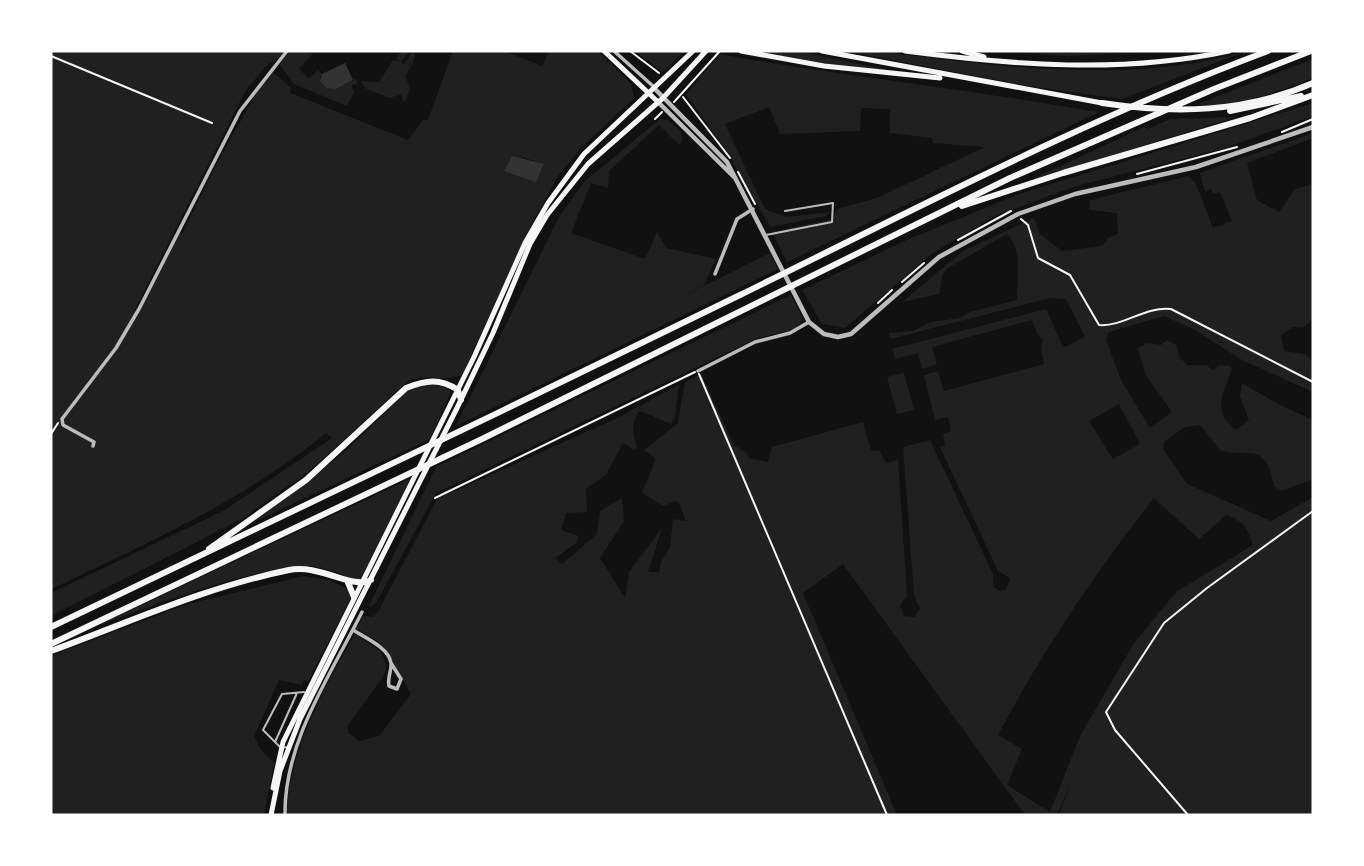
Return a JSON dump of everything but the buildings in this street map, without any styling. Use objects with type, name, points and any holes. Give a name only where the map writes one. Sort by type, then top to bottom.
[{"type":"highway","points":[[51,626],[200,557],[1008,163],[1142,102],[1268,51]]},
{"type":"highway","points":[[51,644],[482,439],[1102,136],[1311,51]]},
{"type":"highway","points":[[1193,111],[1246,104],[1313,83]]},
{"type":"highway","points":[[950,209],[1250,118],[1313,93]]},
{"type":"highway","points":[[1102,103],[1206,114],[1241,110],[1313,93]]},
{"type":"highway","points":[[200,557],[306,480],[407,388],[438,380],[458,390],[461,400]]},
{"type":"highway","points":[[51,651],[169,605],[265,575],[309,568],[360,584],[371,579]]},
{"type":"highway","points":[[347,580],[354,597]]},
{"type":"main road","points":[[604,51],[660,100]]},
{"type":"main road","points":[[270,815],[281,748],[371,579],[461,400],[493,333],[530,244],[547,215],[588,164],[660,100],[706,51]]},
{"type":"main road","points":[[741,51],[824,66],[961,79]]},
{"type":"main road","points":[[822,51],[961,79],[1102,103]]},
{"type":"main road","points":[[905,51],[997,61],[1121,65],[1229,51]]},
{"type":"main road","points":[[962,51],[997,61]]},
{"type":"main road","points":[[270,815],[280,771],[309,694],[360,584],[458,390],[525,243],[559,185],[584,154],[692,52]]},
{"type":"street","points":[[93,446],[94,442],[64,425],[62,419],[121,338],[240,111],[287,51]]},
{"type":"street","points":[[614,51],[652,91]]},
{"type":"street","points":[[660,100],[739,183],[808,322],[831,336],[844,336],[858,331],[919,272],[939,257],[1018,214],[1075,194],[1196,167],[1313,127]]},
{"type":"street","points":[[715,274],[737,219],[753,209]]},
{"type":"street","points":[[698,371],[755,342],[790,333],[808,322]]},
{"type":"street","points":[[285,815],[285,790],[293,754],[362,612]]},
{"type":"street","points":[[353,630],[378,646],[391,663],[401,680],[397,689],[391,688],[388,682],[391,663]]},
{"type":"lane","points":[[765,235],[832,222],[834,208],[833,203],[785,211]]},
{"type":"lane","points":[[275,742],[298,692]]},
{"type":"lane","points":[[289,747],[281,748],[263,730],[282,694],[309,694]]},
{"type":"path","points":[[630,51],[659,73]]},
{"type":"path","points":[[655,119],[720,51]]},
{"type":"path","points":[[51,56],[212,123]]},
{"type":"path","points":[[684,97],[727,153]]},
{"type":"path","points":[[1280,132],[1313,119]]},
{"type":"path","points":[[1128,176],[1245,145]]},
{"type":"path","points":[[1018,214],[1028,225],[1038,258],[1070,275],[1099,325],[1112,324],[1158,309],[1171,309],[1313,382]]},
{"type":"path","points":[[435,498],[698,371],[887,815]]},
{"type":"path","points":[[51,434],[62,419]]},
{"type":"path","points":[[1188,815],[1115,730],[1106,712],[1164,623],[1207,588],[1313,511]]},
{"type":"shaded area","points":[[51,51],[284,51],[274,62],[269,63],[246,90],[134,311],[138,314],[179,231],[182,234],[217,163],[263,81],[266,82],[273,72],[291,88],[290,93],[408,140],[423,120],[428,120],[453,51],[504,51],[542,66],[549,51],[598,51],[631,84],[634,98],[582,147],[558,176],[528,231],[462,375],[408,381],[314,467],[242,519],[51,616],[51,593],[223,511],[332,438],[326,433],[262,480],[228,500],[51,589]],"holes":[[[522,157],[543,164],[536,181],[504,171]]]},
{"type":"shaded area","points":[[289,51],[313,53],[299,69],[309,79],[317,70],[322,74],[320,78],[336,89],[356,79],[357,85],[353,84],[351,89],[355,91],[347,106],[294,84],[280,65]]},
{"type":"shaded area","points":[[402,51],[410,51],[401,62],[404,64],[413,51],[415,56],[412,65],[406,64],[411,67],[405,76],[410,88],[406,100],[403,102],[401,94],[390,98],[366,89],[361,81],[379,82],[393,60],[400,62],[396,59]]},
{"type":"shaded area","points":[[635,51],[685,51],[663,72]]},
{"type":"shaded area","points":[[753,51],[797,51],[893,71],[825,64]]},
{"type":"shaded area","points":[[846,51],[894,53],[1008,66],[1111,70],[1180,65],[1246,51],[1122,99],[1029,86]]},
{"type":"shaded area","points":[[1004,51],[1167,51],[1065,56]]},
{"type":"shaded area","points":[[720,54],[1099,112],[787,262],[772,232],[833,219],[837,209],[877,198],[985,147],[933,143],[932,138],[890,133],[890,109],[861,108],[860,131],[780,134],[769,107],[725,124],[765,209],[786,217],[831,212],[826,216],[770,227],[729,155],[686,94]]},
{"type":"shaded area","points":[[1313,59],[1313,78],[1242,102],[1198,104]]},
{"type":"shaded area","points":[[345,63],[353,80],[336,89],[327,88],[320,81],[322,74]]},
{"type":"shaded area","points":[[1313,103],[1313,116],[1225,148],[1076,186],[995,216],[933,253],[845,328],[822,324],[802,290],[909,239],[1019,194]]},
{"type":"shaded area","points":[[1236,117],[1028,181],[1144,127],[1148,129],[1170,119]]},
{"type":"shaded area","points":[[660,119],[668,120],[681,132],[682,141],[679,145],[659,125],[609,171],[608,188],[591,183],[571,233],[645,259],[657,232],[666,248],[716,259],[704,285],[675,300],[770,253],[778,269],[456,426],[559,217],[584,182]]},
{"type":"shaded area","points":[[1313,133],[1313,138],[1247,163],[1257,200],[1279,212],[1295,189],[1313,184],[1313,319],[1303,328],[1293,327],[1281,335],[1284,351],[1305,354],[1313,361],[1313,392],[1242,360],[1195,330],[1164,316],[1109,332],[1106,340],[1121,380],[1150,428],[1172,412],[1145,374],[1138,348],[1148,343],[1161,345],[1167,340],[1176,345],[1180,358],[1188,365],[1206,365],[1213,370],[1219,365],[1230,366],[1232,370],[1221,402],[1224,416],[1236,430],[1249,420],[1240,396],[1242,383],[1313,420],[1313,479],[1282,491],[1274,486],[1267,463],[1262,458],[1250,453],[1221,451],[1200,425],[1185,427],[1164,442],[1163,449],[1187,484],[1271,521],[1313,497],[1313,815],[1059,815],[1071,783],[1057,815],[1025,815],[843,564],[803,593],[897,815],[286,815],[294,766],[301,743],[320,699],[355,634],[381,652],[387,666],[383,677],[348,725],[348,733],[359,741],[379,736],[411,694],[388,654],[376,640],[357,629],[363,616],[373,617],[378,612],[437,499],[615,419],[679,385],[675,417],[671,424],[640,411],[634,424],[637,446],[635,450],[623,443],[606,475],[586,489],[587,512],[566,513],[561,530],[579,536],[576,543],[555,558],[562,564],[597,534],[600,511],[622,498],[624,521],[600,558],[625,598],[629,572],[662,528],[648,572],[659,572],[661,562],[670,547],[673,519],[686,521],[679,503],[675,501],[663,506],[642,493],[656,459],[644,450],[678,423],[685,382],[701,374],[734,445],[747,453],[749,458],[768,462],[772,447],[863,422],[871,451],[879,450],[886,463],[898,460],[907,595],[900,606],[904,616],[914,617],[920,609],[914,595],[903,447],[930,440],[993,574],[993,586],[999,591],[1006,590],[1010,578],[998,571],[940,447],[945,445],[943,434],[951,431],[948,417],[935,420],[924,375],[938,371],[944,391],[1044,364],[1041,349],[1043,340],[1037,334],[1032,320],[932,347],[937,364],[922,369],[918,353],[895,359],[892,349],[1046,309],[1062,345],[1065,347],[1085,337],[1066,299],[1050,298],[890,339],[889,333],[913,331],[931,322],[959,318],[970,312],[1017,300],[1017,256],[1007,234],[948,268],[943,274],[939,294],[902,302],[963,251],[1034,218],[1040,234],[1062,251],[1102,246],[1109,237],[1118,234],[1117,213],[1089,210],[1090,200],[1189,176],[1196,184],[1213,228],[1232,221],[1220,192],[1213,194],[1211,189],[1205,192],[1200,173]],"holes":[[[1119,404],[1140,444],[1113,459],[1089,421]],[[1154,498],[1199,539],[1226,515],[1244,526],[1253,545],[1176,592],[1134,643],[1080,736],[1050,812],[1007,785],[1022,749],[998,735],[1071,613]]]},
{"type":"shaded area","points":[[512,156],[544,164],[536,182],[504,171]]},
{"type":"shaded area","points":[[791,295],[803,319],[795,329],[755,339],[436,493],[376,603],[368,608],[436,467]]},
{"type":"shaded area","points":[[904,373],[914,410],[897,414],[887,377]]},
{"type":"shaded area","points":[[426,384],[445,387],[451,392],[430,439],[254,522],[346,451],[409,389]]},
{"type":"shaded area","points":[[410,479],[359,582],[321,568],[284,568],[230,580],[97,626]]},
{"type":"shaded area","points":[[304,576],[329,580],[354,592],[308,682],[304,680],[302,685],[279,680],[254,736],[261,750],[274,763],[264,815],[51,815],[51,656],[188,604]]}]
